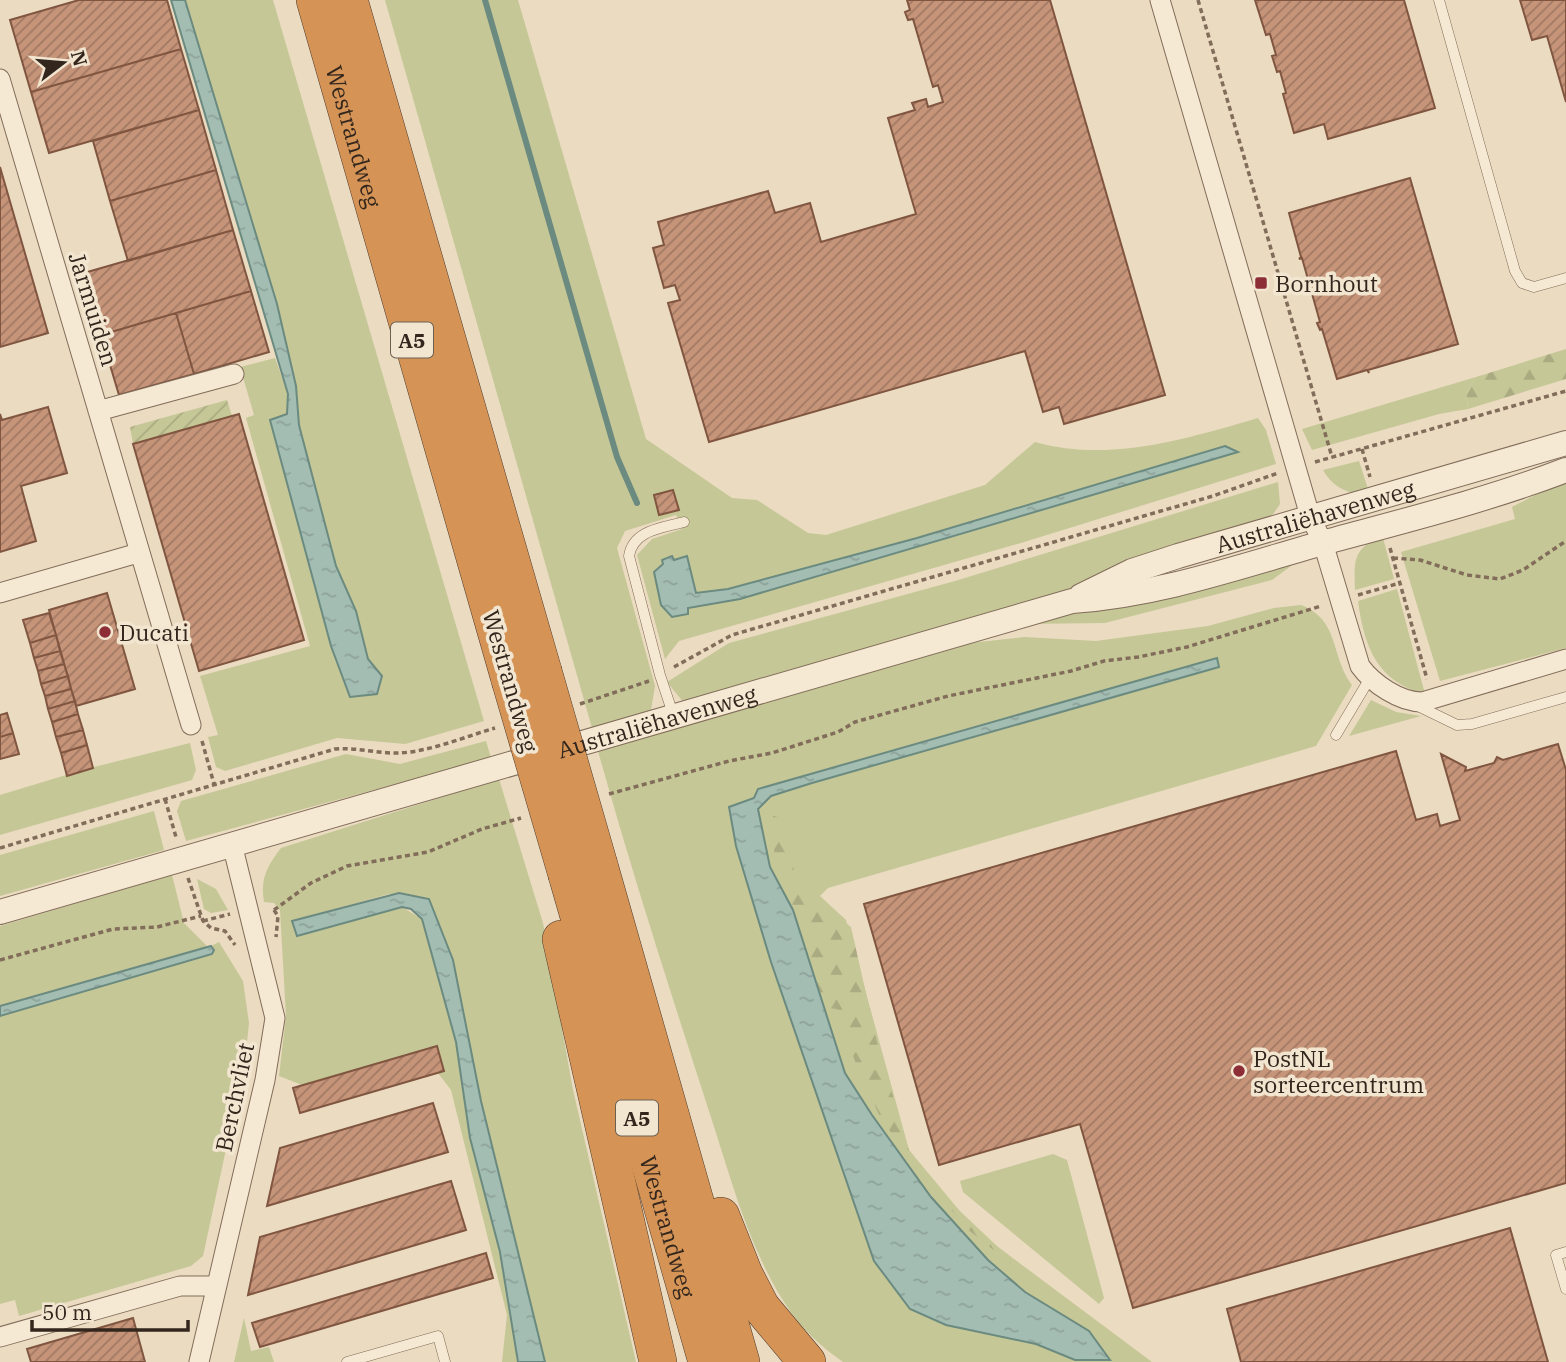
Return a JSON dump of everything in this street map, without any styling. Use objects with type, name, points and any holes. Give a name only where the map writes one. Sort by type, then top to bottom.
[{"type":"highway","name":"Westrandweg","points":[[314,0],[527,676],[540,811]]},
{"type":"highway","name":"Westrandweg","points":[[349,0],[527,676],[571,873],[707,1362]]},
{"type":"highway","name":"A5","points":[[540,811],[571,873],[658,1362]]},
{"type":"highway","name":"Westrandweg","points":[[571,873],[631,979],[741,1362]]},
{"type":"highway","name":"A5","points":[[631,979],[744,1274],[761,1307],[807,1362]]},
{"type":"street","points":[[1160,0],[1310,516],[1323,543]]},
{"type":"street","name":"Jarmuiden","points":[[0,79],[191,725]]},
{"type":"street","points":[[99,411],[234,374]]},
{"type":"street","name":"Australiëhavenweg","points":[[0,912],[1072,601],[1132,572],[1310,516],[1566,443]]},
{"type":"street","name":"Australiëhavenweg","points":[[1072,601],[1144,593],[1384,526],[1566,470]]},
{"type":"street","name":"Australiëhavenweg","points":[[1323,543],[1357,660],[1370,678],[1409,702]]},
{"type":"street","points":[[0,593],[138,553]]},
{"type":"street","points":[[1409,702],[1433,700],[1566,659]]},
{"type":"street","name":"Berchvliet","points":[[199,1362],[214,1286],[265,1080],[275,1018],[232,844]]},
{"type":"street","points":[[0,1337],[180,1286],[214,1286]]},
{"type":"lane","points":[[1439,0],[1515,271],[1522,283],[1534,287],[1566,278]]},
{"type":"lane","points":[[674,717],[660,675],[629,556],[631,544],[640,535],[684,522]]},
{"type":"lane","points":[[1336,735],[1370,678]]},
{"type":"lane","points":[[1409,702],[1457,724],[1472,724],[1566,697]]},
{"type":"lane","points":[[1566,1252],[1556,1255],[1566,1289]]},
{"type":"lane","points":[[346,1362],[438,1336],[445,1362]]},
{"type":"path","points":[[1198,0],[1332,457]]},
{"type":"path","points":[[1316,462],[1566,391]]},
{"type":"path","points":[[1362,449],[1376,497]]},
{"type":"path","points":[[1384,526],[1433,700]]},
{"type":"path","points":[[1393,558],[1420,560],[1467,575],[1500,579],[1523,570],[1566,541]]},
{"type":"path","points":[[608,794],[729,761],[772,753],[838,732],[855,722],[948,696],[1071,671],[1104,661],[1186,647],[1400,583]]},
{"type":"path","points":[[191,725],[200,735],[214,785]]},
{"type":"path","points":[[274,910],[311,883],[347,866],[428,852],[482,829],[540,811]]},
{"type":"path","points":[[0,848],[25,841]]},
{"type":"path","points":[[0,960],[113,929],[157,928],[202,918],[211,928],[225,931],[237,948],[264,965]]},
{"type":"green space","points":[[185,0],[273,0],[484,721],[405,744],[337,738],[225,771],[216,767],[208,737],[218,735],[200,676],[310,646],[246,418],[254,415],[240,367],[275,358],[288,394],[288,414],[270,421],[331,646],[350,697],[368,659],[356,611],[336,566],[322,519],[299,425],[296,386],[277,304]]},
{"type":"green space","points":[[385,0],[518,0],[646,439],[732,498],[757,500],[808,533],[826,535],[985,485],[1035,442],[1091,450],[1147,446],[1258,418],[1266,430],[1276,464],[1021,543],[679,641],[665,659],[637,555],[652,539],[682,529],[676,515],[625,531],[617,548],[655,686],[651,710],[592,728]]},
{"type":"green space","points":[[1566,349],[1566,379],[1468,409],[1466,393],[1476,377]]},
{"type":"green space","points":[[1476,377],[1466,393],[1468,409],[1439,414],[1312,450],[1302,429]]},
{"type":"green space","points":[[227,400],[232,416],[133,444],[130,427]]},
{"type":"green space","points":[[1359,461],[1370,495],[1343,489],[1332,482],[1323,470]]},
{"type":"green space","points":[[1566,479],[1566,648],[1440,681],[1401,552],[1515,519],[1512,507]]},
{"type":"green space","points":[[1278,482],[1280,504],[1262,530],[1044,598],[684,703],[667,682],[729,643],[955,581]]},
{"type":"green space","points":[[1382,534],[1394,579],[1355,590],[1357,556],[1365,545]]},
{"type":"green space","points":[[1295,563],[1272,580],[1105,623],[1021,624]]},
{"type":"green space","points":[[1397,589],[1425,694],[1395,681],[1384,671],[1364,633],[1358,601]]},
{"type":"green space","points":[[1301,605],[1322,620],[1352,685],[1316,746],[828,888],[820,896],[846,920],[909,1150],[944,1196],[998,1247],[1152,1362],[843,1362],[814,1339],[790,1311],[751,1237],[665,973],[598,751],[970,643],[1024,637],[1096,641],[1208,626],[1274,608]],"holes":[[[1217,658],[1219,667],[812,783],[771,796],[758,809],[770,867],[793,910],[845,1073],[931,1197],[988,1260],[1025,1292],[1089,1331],[1109,1360],[1075,1360],[1036,1344],[946,1325],[910,1309],[874,1261],[771,962],[736,846],[729,807],[754,798],[758,789]]]},
{"type":"green space","points":[[1371,700],[1396,712],[1421,716],[1349,736]]},
{"type":"green space","points":[[486,741],[491,758],[186,841],[177,811],[181,801],[346,754],[400,764]]},
{"type":"green space","points":[[190,743],[196,770],[192,780],[0,835],[0,795],[86,769]]},
{"type":"green space","points":[[499,779],[543,923],[573,1090],[636,1362],[545,1362],[481,1101],[453,960],[429,899],[389,894],[292,921],[297,936],[402,907],[422,919],[456,1042],[470,1138],[500,1252],[518,1362],[502,1362],[507,1315],[451,1090],[428,1060],[409,1055],[302,1085],[279,1076],[286,1016],[280,910],[274,903],[264,902],[263,886],[268,867],[281,848]]},
{"type":"green space","points":[[154,811],[164,850],[0,896],[0,855]]},
{"type":"green space","points":[[771,815],[780,818],[798,885],[851,927],[877,1042],[909,1150],[974,1228],[1064,1299],[1038,1285],[966,1228],[881,1119],[856,1064],[837,1009],[821,1007],[805,937],[790,901],[786,877],[775,861]]},
{"type":"green space","points":[[172,875],[184,923],[208,947],[0,1006],[0,926]]},
{"type":"green space","points":[[197,879],[216,889],[228,910],[211,913],[204,909]]},
{"type":"green space","points":[[219,942],[243,981],[249,1023],[245,1061],[203,1256],[191,1266],[19,1316],[15,1300],[0,1304],[0,1016],[212,954],[211,946]]},
{"type":"green space","points":[[1053,1154],[1067,1160],[1104,1298],[1099,1304],[963,1192],[960,1181]]},
{"type":"green space","points":[[244,1318],[251,1351],[269,1347],[274,1362],[234,1362]]},
{"type":"water","points":[[171,0],[185,0],[277,304],[296,386],[299,425],[336,566],[356,611],[368,659],[382,676],[377,694],[350,697],[331,646],[270,420],[287,414],[288,394]]},
{"type":"water","points":[[1225,446],[1238,452],[740,599],[688,608],[688,614],[672,617],[661,605],[654,572],[663,564],[662,560],[672,556],[674,560],[687,556],[696,593],[728,589],[917,538]]},
{"type":"water","points":[[1217,658],[1219,667],[812,783],[771,796],[758,809],[770,867],[793,910],[845,1073],[931,1197],[988,1260],[1025,1292],[1089,1331],[1110,1360],[1075,1360],[1036,1344],[946,1325],[910,1309],[874,1261],[771,962],[736,846],[729,807],[754,798],[758,789]]},
{"type":"water","points":[[399,893],[429,899],[453,960],[481,1101],[545,1362],[518,1362],[500,1252],[470,1138],[456,1042],[422,919],[411,909],[402,907],[297,936],[292,921]]},
{"type":"water","points":[[211,946],[214,950],[212,954],[0,1016],[0,1006]]},
{"type":"building","points":[[79,0],[167,0],[181,49],[31,92],[10,20]]},
{"type":"building","points":[[907,0],[1050,0],[1165,395],[1064,424],[1059,407],[1043,412],[1025,351],[709,442],[668,303],[680,300],[675,285],[664,288],[653,248],[664,245],[658,222],[768,191],[775,213],[810,203],[821,242],[916,214],[888,118],[915,110],[912,103],[926,99],[928,107],[943,102],[938,85],[933,87],[913,19],[908,20],[905,12],[910,10]]},
{"type":"building","points":[[1255,0],[1404,0],[1435,108],[1328,139],[1324,124],[1294,133],[1283,94],[1286,93],[1280,71],[1277,72],[1272,56],[1276,55],[1270,34],[1266,35]]},
{"type":"building","points":[[1520,0],[1566,0],[1566,102],[1547,36],[1532,40]]},
{"type":"building","points":[[181,49],[199,110],[49,153],[31,92]]},
{"type":"building","points":[[199,110],[216,170],[110,201],[93,141]]},
{"type":"building","points":[[0,167],[48,333],[0,347]]},
{"type":"building","points":[[216,170],[233,230],[128,261],[110,201]]},
{"type":"building","points":[[1410,178],[1458,344],[1368,370],[1369,373],[1367,370],[1337,379],[1322,329],[1320,330],[1317,323],[1320,322],[1302,258],[1299,259],[1301,257],[1289,213]]},
{"type":"building","points":[[233,230],[251,291],[101,335],[84,273]]},
{"type":"building","points":[[251,291],[269,352],[194,374],[176,313]]},
{"type":"building","points":[[176,313],[194,374],[119,395],[101,335]]},
{"type":"building","points":[[48,407],[67,473],[21,486],[36,541],[0,552],[0,414],[2,420]]},
{"type":"building","points":[[239,414],[304,640],[199,671],[133,444]]},
{"type":"building","points":[[673,490],[679,510],[659,515],[654,495]]},
{"type":"building","points":[[107,593],[135,689],[76,706],[49,610]]},
{"type":"building","points":[[49,613],[56,635],[30,643],[23,620]]},
{"type":"building","points":[[56,635],[60,651],[34,658],[30,643]]},
{"type":"building","points":[[60,651],[64,664],[38,671],[34,658]]},
{"type":"building","points":[[64,664],[68,676],[41,684],[38,671]]},
{"type":"building","points":[[68,676],[71,689],[45,696],[41,684]]},
{"type":"building","points":[[71,689],[75,701],[48,709],[45,696]]},
{"type":"building","points":[[75,701],[78,714],[52,722],[48,709]]},
{"type":"building","points":[[7,713],[13,733],[0,737],[0,715]]},
{"type":"building","points":[[78,714],[83,730],[56,737],[52,722]]},
{"type":"building","points":[[83,730],[87,745],[61,753],[56,737]]},
{"type":"building","points":[[13,733],[19,754],[0,759],[0,737]]},
{"type":"building","name":"PostNL sorteercentrum","points":[[1558,744],[1566,770],[1566,1183],[1133,1308],[1080,1124],[939,1165],[864,904],[1396,751],[1416,820],[1437,814],[1440,826],[1460,820],[1441,754],[1466,767],[1465,771],[1494,763],[1497,757],[1503,760]]},
{"type":"building","points":[[87,745],[93,768],[67,776],[61,753]]},
{"type":"building","points":[[437,1046],[444,1071],[300,1113],[293,1088]]},
{"type":"building","points":[[433,1103],[448,1152],[267,1206],[280,1148]]},
{"type":"building","points":[[451,1181],[466,1230],[248,1295],[260,1237]]},
{"type":"building","points":[[1510,1228],[1548,1362],[1241,1362],[1227,1309]]},
{"type":"building","points":[[486,1253],[493,1278],[260,1347],[252,1323]]},
{"type":"building","points":[[133,1318],[145,1362],[31,1362],[27,1349]]},
{"type":"waterway","points":[[485,0],[617,457],[637,503]]},
{"type":"place","name":"Bornhout","points":[[1261,283]]},
{"type":"place","name":"Ducati","points":[[105,632]]},
{"type":"place","name":"PostNL sorteercentrum","points":[[1239,1071]]}]
